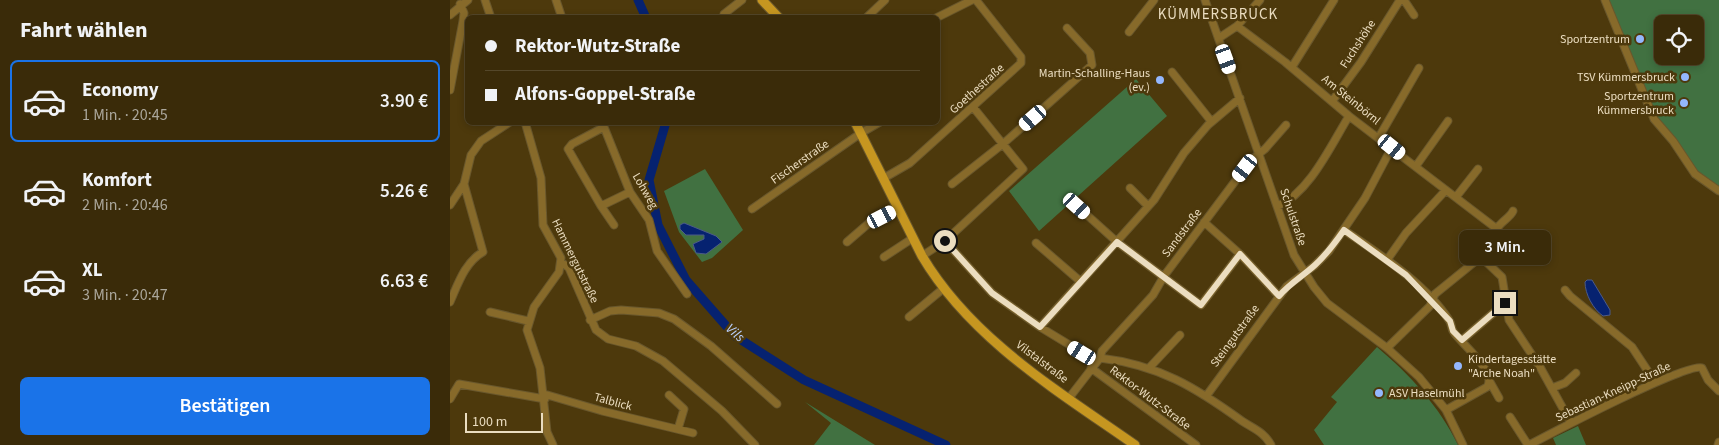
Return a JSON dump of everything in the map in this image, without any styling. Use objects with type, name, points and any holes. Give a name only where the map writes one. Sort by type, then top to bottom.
[{"type":"main road","points":[[762,0],[776,15]]},
{"type":"main road","name":"Vilstalstraße","points":[[857,125],[922,256],[944,288],[979,327],[1000,346],[1135,445]]},
{"type":"street","points":[[450,15],[460,4],[468,0]]},
{"type":"street","points":[[485,0],[490,15]]},
{"type":"street","points":[[556,0],[561,15]]},
{"type":"street","points":[[724,14],[742,0]]},
{"type":"street","points":[[869,15],[886,0]]},
{"type":"street","points":[[940,16],[974,0]]},
{"type":"street","name":"Goethestraße","points":[[884,178],[910,163],[1021,63],[1022,60],[974,0]]},
{"type":"street","points":[[1128,32],[1154,0]]},
{"type":"street","name":"Schulstraße","points":[[1205,0],[1294,256],[1327,303],[1387,348],[1419,377],[1446,410],[1463,445]]},
{"type":"street","points":[[1219,38],[1237,26],[1260,0]]},
{"type":"street","points":[[1292,67],[1334,0]]},
{"type":"street","points":[[1402,0],[1414,15]]},
{"type":"street","name":"Fuchshöhe","points":[[1333,100],[1402,0]]},
{"type":"street","points":[[1605,0],[1654,119],[1673,141],[1695,174],[1719,191]]},
{"type":"street","points":[[450,90],[463,21],[464,12],[460,4]]},
{"type":"street","name":"Am Steinbörnl","points":[[1237,26],[1292,67],[1333,100],[1349,116],[1379,137],[1497,229]]},
{"type":"street","points":[[952,184],[1004,144],[1092,66],[1090,53],[1067,28]]},
{"type":"street","points":[[1379,137],[1419,68]]},
{"type":"street","points":[[1172,72],[1211,121]]},
{"type":"street","points":[[1040,327],[1148,206],[1184,153],[1211,121],[1240,98]]},
{"type":"street","points":[[922,256],[945,241],[1023,169],[973,107]]},
{"type":"street","points":[[1278,206],[1291,199],[1305,184],[1349,116]]},
{"type":"street","points":[[1416,166],[1448,121]]},
{"type":"street","name":"Sandstraße","points":[[1069,398],[1098,360],[1102,351],[1153,295],[1164,276],[1251,160],[1286,124]]},
{"type":"street","points":[[450,205],[464,184],[471,155],[481,141],[505,125]]},
{"type":"street","name":"Hammergutstraße","points":[[526,125],[541,178],[543,225],[559,252],[561,262],[568,268],[596,330],[608,339],[636,346],[663,361],[722,411],[755,445]]},
{"type":"street","points":[[603,125],[572,144],[568,149],[614,225]]},
{"type":"street","name":"Lohweg","points":[[603,125],[630,192],[649,220],[657,251],[687,294]]},
{"type":"street","name":"Fischerstraße","points":[[752,209],[875,125]]},
{"type":"street","name":"Steingutstraße","points":[[1207,395],[1287,286],[1329,251],[1344,230],[1392,147]]},
{"type":"street","points":[[1456,197],[1478,169]]},
{"type":"street","points":[[450,302],[462,275],[476,256],[483,252],[464,184]]},
{"type":"street","points":[[1130,188],[1148,206]]},
{"type":"street","points":[[1388,260],[1406,233],[1446,190]]},
{"type":"street","points":[[601,206],[630,192]]},
{"type":"street","points":[[1077,206],[1117,242],[1201,305],[1240,254]]},
{"type":"street","points":[[847,242],[869,223],[898,208]]},
{"type":"street","points":[[1387,348],[1430,306],[1435,294],[1481,257],[1495,243],[1497,229],[1510,218],[1513,211]]},
{"type":"street","points":[[1204,222],[1240,254],[1279,296]]},
{"type":"street","points":[[1344,230],[1388,260],[1431,300],[1450,321],[1453,331],[1484,369],[1499,398]]},
{"type":"street","points":[[884,257],[913,238]]},
{"type":"street","name":"Rektor-Wutz-Straße","points":[[945,241],[992,293],[1040,327],[1098,360]]},
{"type":"street","points":[[1036,243],[1080,281]]},
{"type":"street","points":[[1481,257],[1502,277],[1509,320],[1552,388],[1571,423]]},
{"type":"street","points":[[553,445],[547,432],[545,396],[540,368],[527,336],[528,321],[540,296],[556,279],[561,262]]},
{"type":"street","points":[[909,317],[944,288]]},
{"type":"street","points":[[1566,290],[1570,296],[1632,348],[1655,382]]},
{"type":"street","points":[[1462,340],[1505,303]]},
{"type":"street","points":[[590,320],[610,311],[621,310],[659,314],[674,319],[711,346],[777,404]]},
{"type":"street","points":[[490,312],[528,321]]},
{"type":"street","points":[[1150,367],[1180,334]]},
{"type":"street","points":[[1098,360],[1150,367],[1207,395],[1265,434],[1271,445]]},
{"type":"street","name":"Sebastian-Kneipp-Straße","points":[[1510,417],[1530,445],[1655,382],[1693,367],[1700,366],[1708,380],[1719,391]]},
{"type":"street","name":"Rektor-Wutz-Straße","points":[[1091,368],[1196,445]]},
{"type":"street","points":[[1552,388],[1565,383],[1576,373]]},
{"type":"street","points":[[1446,410],[1488,387],[1490,382]]},
{"type":"street","name":"Talblick","points":[[450,399],[459,384],[545,396],[602,412],[693,433]]},
{"type":"street","points":[[668,396],[684,408],[678,430]]},
{"type":"green space","name":"Sportzentrum Kümmersbruck","points":[[1608,0],[1719,0],[1719,188],[1698,172],[1659,122]]},
{"type":"green space","points":[[1136,79],[1167,116],[1039,231],[1009,191]]},
{"type":"green space","points":[[705,169],[743,230],[712,258],[702,262],[679,232],[664,191]]},
{"type":"green space","name":"ASV Haselmühl","points":[[1377,347],[1401,368],[1433,404],[1458,445],[1324,445],[1314,430],[1337,402],[1331,397]]},
{"type":"green space","points":[[805,402],[875,445],[814,445],[831,423]]},
{"type":"green space","points":[[1578,426],[1586,445],[1556,445],[1553,438]]},
{"type":"shaded area","points":[[684,223],[716,236],[722,242],[706,254],[696,253],[693,244],[704,239],[704,235],[686,235],[680,229],[680,225]]},
{"type":"shaded area","points":[[1592,280],[1610,310],[1610,315],[1603,316],[1593,305],[1586,291],[1585,282]]},
{"type":"waterway","name":"Vils","points":[[638,0],[645,15]]},
{"type":"waterway","name":"Vils","points":[[665,125],[649,180],[658,225],[686,280],[735,336],[804,380],[946,445]]},
{"type":"place","name":"Sportzentrum","points":[[1640,39]]},
{"type":"place","name":"TSV Kümmersbruck","points":[[1685,77]]},
{"type":"place","name":"Martin-Schalling-Haus (ev.)","points":[[1160,80]]},
{"type":"place","name":"Sportzentrum Kümmersbruck","points":[[1684,103]]},
{"type":"place","name":"Kindertagesstätte \"Arche Noah\"","points":[[1458,366]]},
{"type":"place","name":"ASV Haselmühl","points":[[1379,393]]},
{"type":"district","name":"KÜMMERSBRUCK","points":[[1218,14]]},
{"type":"route","points":[[945,241],[992,293],[1040,327],[1075,286],[1117,242],[1201,305],[1240,254],[1279,296],[1287,286],[1314,266],[1329,251],[1344,230],[1388,260],[1406,275],[1450,321],[1453,331],[1462,340],[1483,319],[1505,303]]}]
